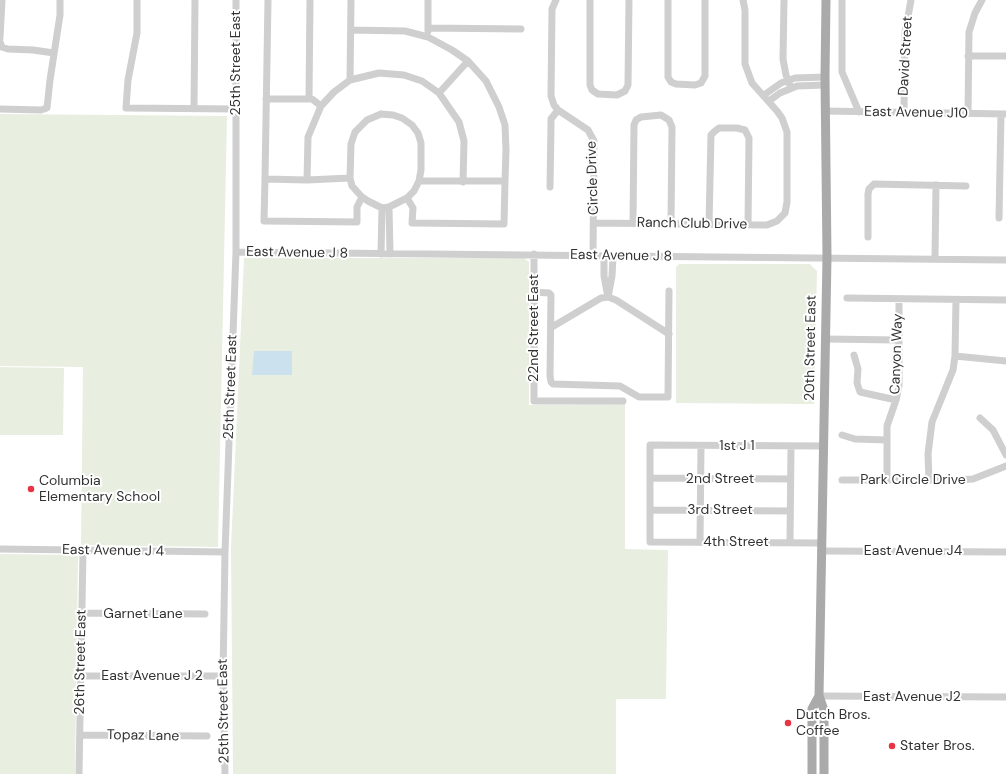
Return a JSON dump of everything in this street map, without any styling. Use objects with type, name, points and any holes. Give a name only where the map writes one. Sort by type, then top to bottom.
[{"type":"main road","name":"20th Street East","points":[[824,774],[824,710],[819,696],[827,257],[825,111],[826,0]]},
{"type":"main road","name":"20th Street East","points":[[812,774],[812,709],[819,696]]},
{"type":"main road","points":[[812,721],[817,727],[817,750],[819,754],[823,756]]},
{"type":"street","points":[[0,38],[2,0]]},
{"type":"street","points":[[0,109],[42,110],[47,108],[60,15],[60,0]]},
{"type":"street","points":[[137,0],[137,33],[128,80],[126,108],[236,109]]},
{"type":"street","points":[[194,109],[195,0]]},
{"type":"street","name":"25th Street East","points":[[225,774],[222,676],[236,252],[236,0]]},
{"type":"street","points":[[268,0],[264,221],[357,222],[357,207],[362,197]]},
{"type":"street","points":[[309,99],[310,0]]},
{"type":"street","points":[[350,80],[351,0]]},
{"type":"street","points":[[428,0],[428,38]]},
{"type":"street","points":[[550,187],[551,120],[558,110],[553,102],[551,92],[552,9],[556,0]]},
{"type":"street","points":[[590,0],[590,85],[594,92],[601,95],[620,94],[627,88],[629,0]]},
{"type":"street","points":[[668,0],[668,77],[673,83],[684,85],[700,84],[705,78],[706,0]]},
{"type":"street","points":[[742,0],[745,10],[745,64],[752,83],[767,98]]},
{"type":"street","points":[[784,0],[783,59],[791,88]]},
{"type":"street","points":[[842,0],[842,72],[859,112]]},
{"type":"street","name":"David Street","points":[[904,112],[905,33],[911,0]]},
{"type":"street","points":[[968,113],[969,32],[975,13],[982,0]]},
{"type":"street","points":[[428,28],[521,29]]},
{"type":"street","points":[[351,30],[405,31],[428,38],[452,50],[468,61],[486,81],[499,107],[505,125],[506,150],[504,224],[412,222],[412,208],[407,198]]},
{"type":"street","points":[[0,42],[2,47],[8,49],[54,53]]},
{"type":"street","points":[[968,56],[1006,56]]},
{"type":"street","points":[[439,93],[468,61]]},
{"type":"street","points":[[307,180],[308,137],[321,106],[334,92],[350,80],[379,73],[404,75],[422,81],[439,93],[459,122],[464,141],[463,182]]},
{"type":"street","points":[[767,98],[781,83],[788,80],[795,78],[825,81]]},
{"type":"street","points":[[767,98],[791,88],[825,81]]},
{"type":"street","name":"Ranch Club Drive","points":[[594,223],[767,225],[773,224],[782,218],[785,213],[787,202],[787,132],[782,118],[767,98]]},
{"type":"street","points":[[266,99],[312,99],[321,106]]},
{"type":"street","name":"Circle Drive","points":[[558,110],[588,130],[594,141],[593,256]]},
{"type":"street","name":"East Avenue J10","points":[[825,111],[1004,114]]},
{"type":"street","points":[[381,114],[393,114],[412,125],[418,133],[422,143],[421,170],[419,181],[414,191],[407,198],[386,208],[362,197],[352,186],[350,178],[350,144],[355,132],[367,120],[381,114]]},
{"type":"street","points":[[999,218],[1004,114]]},
{"type":"street","points":[[633,223],[634,125],[636,120],[641,116],[661,115],[669,120],[672,127],[671,224]]},
{"type":"street","points":[[709,224],[711,138],[713,133],[719,128],[737,128],[744,130],[749,138],[748,224]]},
{"type":"street","points":[[265,179],[307,180],[350,178]]},
{"type":"street","points":[[419,181],[505,181]]},
{"type":"street","points":[[868,238],[868,194],[869,189],[874,184],[966,186]]},
{"type":"street","points":[[935,259],[936,185]]},
{"type":"street","points":[[381,254],[386,208]]},
{"type":"street","points":[[386,208],[390,254]]},
{"type":"street","name":"East Avenue J 8","points":[[236,252],[1006,260]]},
{"type":"street","name":"22nd Street East","points":[[534,254],[534,401],[623,401]]},
{"type":"street","points":[[604,257],[604,276],[608,297]]},
{"type":"street","points":[[608,297],[612,276],[613,257]]},
{"type":"street","points":[[534,292],[549,293],[551,295],[551,382],[553,384],[620,386],[639,397],[668,397],[669,292]]},
{"type":"street","points":[[552,327],[602,298],[608,297],[616,300],[669,334]]},
{"type":"street","points":[[847,298],[1006,300]]},
{"type":"street","name":"Canyon Way","points":[[887,480],[887,426],[899,386],[899,299]]},
{"type":"street","points":[[929,480],[928,454],[932,422],[953,370],[955,356],[956,300]]},
{"type":"street","points":[[825,340],[898,340]]},
{"type":"street","points":[[854,355],[858,369],[857,383],[860,392],[896,400]]},
{"type":"street","points":[[955,356],[1006,361]]},
{"type":"street","points":[[980,418],[993,430],[1006,455]]},
{"type":"street","points":[[842,435],[856,439],[887,440]]},
{"type":"street","name":"1st J 1","points":[[650,478],[650,445],[823,446]]},
{"type":"street","points":[[700,542],[702,446]]},
{"type":"street","points":[[790,542],[791,446]]},
{"type":"street","name":"Park Circle Drive","points":[[842,480],[973,479],[1006,466]]},
{"type":"street","points":[[650,478],[650,510]]},
{"type":"street","name":"2nd Street","points":[[650,478],[790,479]]},
{"type":"street","name":"4th Street","points":[[650,510],[650,542],[790,542],[821,547]]},
{"type":"street","name":"3rd Street","points":[[650,510],[790,511]]},
{"type":"street","name":"East Avenue J4","points":[[821,547],[1006,552]]},
{"type":"street","name":"East Avenue J 4","points":[[0,549],[225,552]]},
{"type":"street","name":"26th Street East","points":[[79,774],[83,551]]},
{"type":"street","name":"Garnet Lane","points":[[82,614],[205,614]]},
{"type":"street","name":"East Avenue J 2","points":[[81,676],[222,676]]},
{"type":"street","name":"East Avenue J2","points":[[819,696],[1006,697]]},
{"type":"street","name":"Topaz Lane","points":[[80,735],[207,736]]},
{"type":"shaded area","points":[[0,114],[227,116],[218,547],[81,545],[83,367],[0,366]]},
{"type":"shaded area","points":[[244,258],[524,258],[529,262],[529,405],[625,404],[625,549],[668,550],[666,699],[616,699],[616,774],[233,774],[231,548]]},
{"type":"shaded area","points":[[679,264],[810,264],[817,271],[814,404],[676,403],[676,267]]},
{"type":"shaded area","points":[[0,367],[64,368],[63,435],[0,435]]},
{"type":"shaded area","points":[[0,554],[78,555],[75,774],[0,774]]},
{"type":"water","points":[[254,351],[292,351],[292,375],[252,375]]},
{"type":"place","name":"Columbia Elementary School","points":[[31,489]]},
{"type":"place","name":"Dutch Bros. Coffee","points":[[788,723]]},
{"type":"place","name":"Stater Bros.","points":[[892,746]]}]
